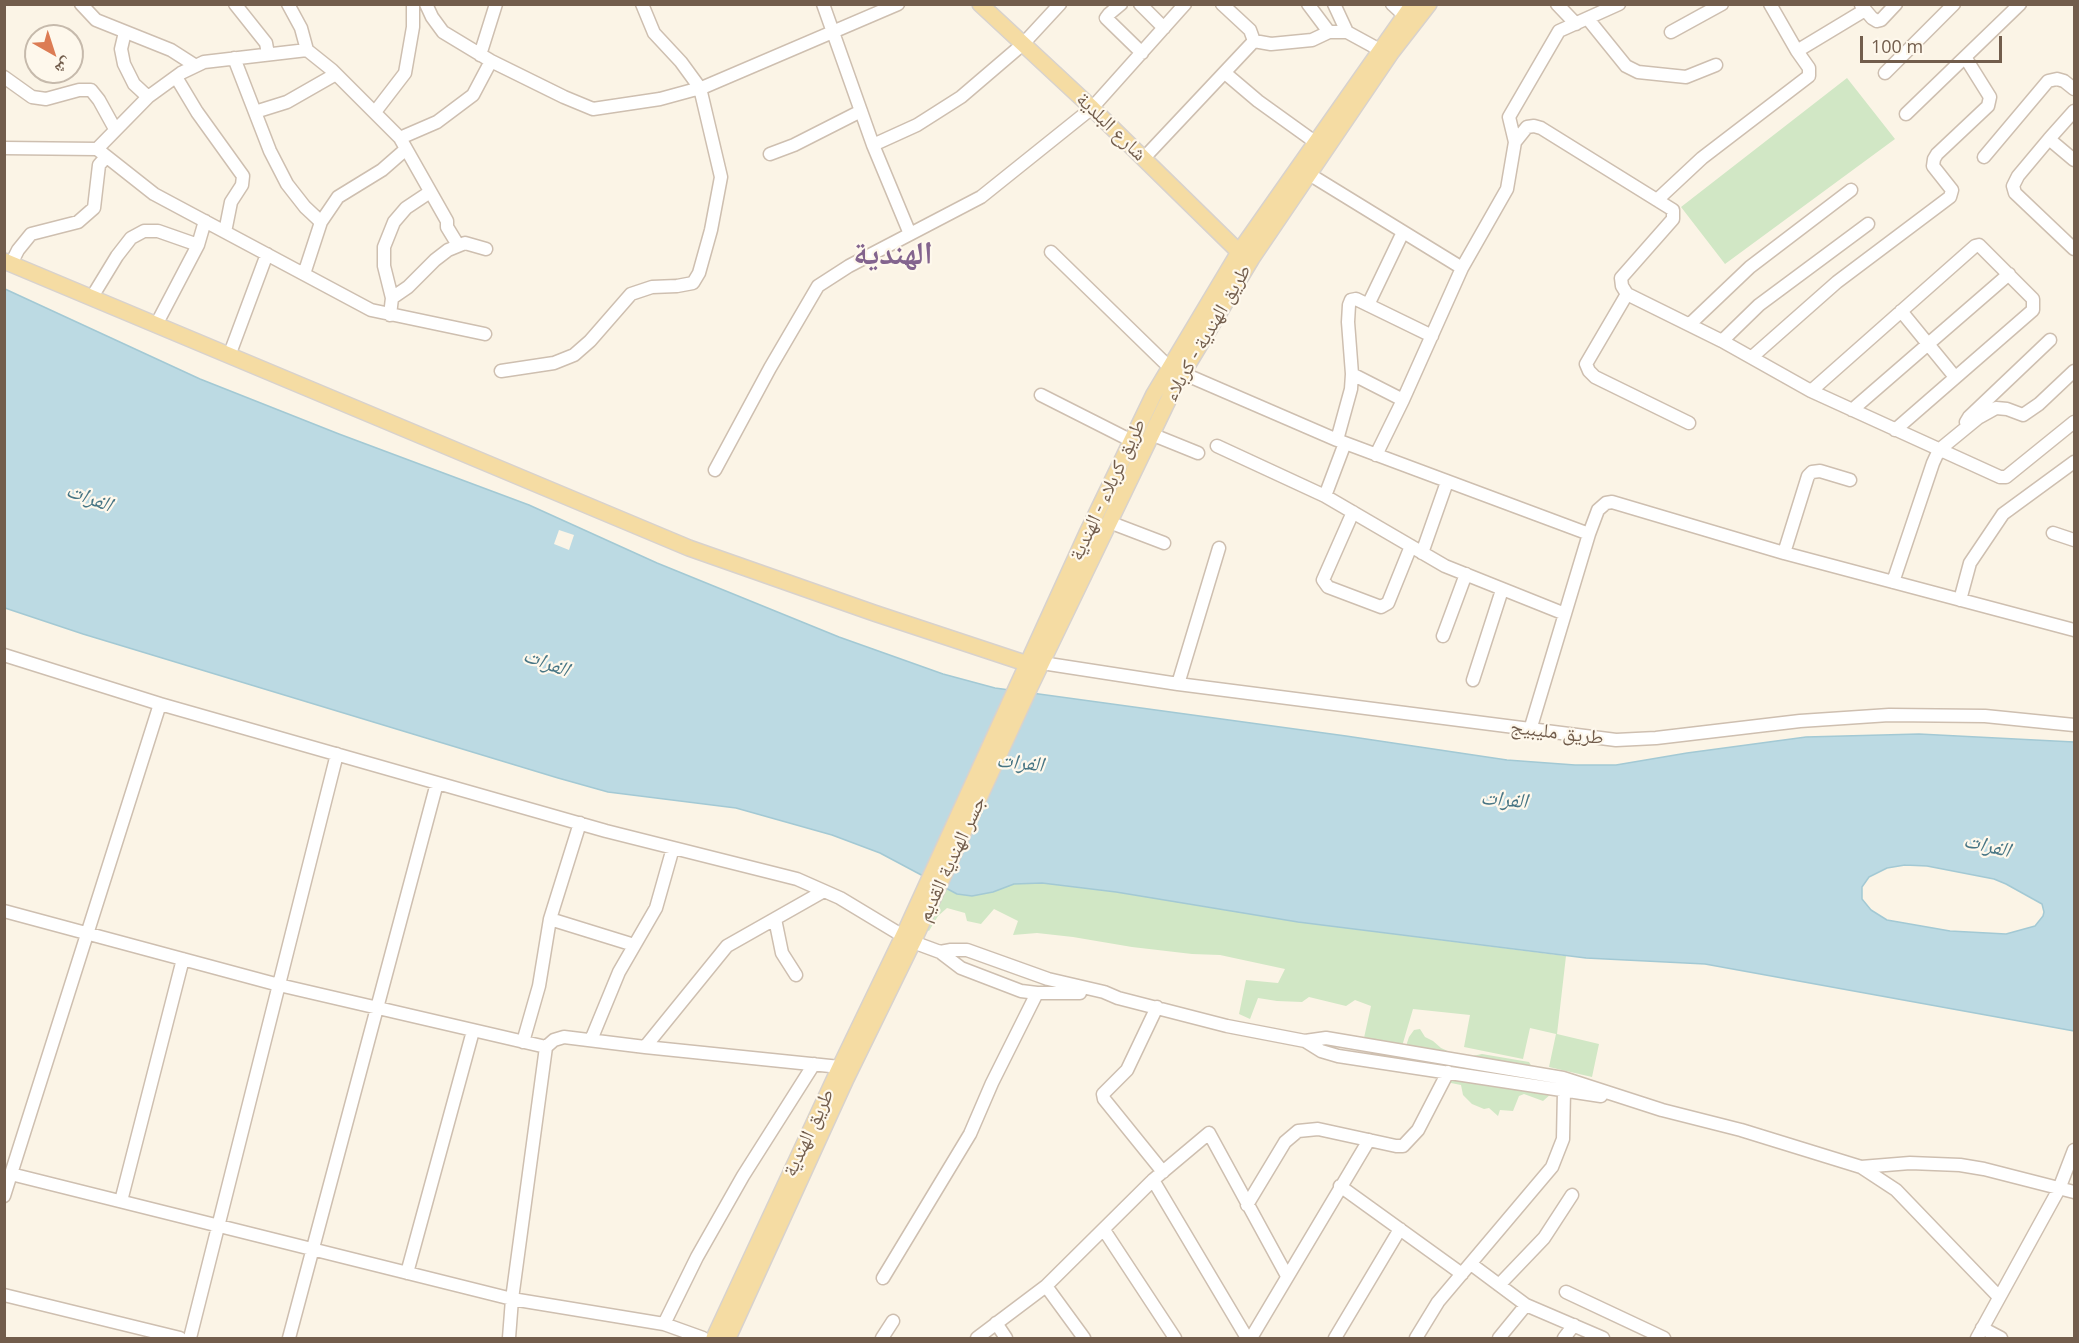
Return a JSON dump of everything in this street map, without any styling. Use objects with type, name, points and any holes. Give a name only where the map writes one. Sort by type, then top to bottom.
[{"type":"main road","name":"شارع البلدية","points":[[980,4],[1092,108],[1239,252]]},
{"type":"main road","name":"طريق الهندية - كربلاء","points":[[1035,664],[1109,522],[1151,434],[1175,370],[1391,53],[1429,4]]},
{"type":"main road","name":"طريق كربلاء - الهندية","points":[[1024,686],[1087,533],[1132,441],[1175,370],[1239,252],[1409,10]]},
{"type":"main road","points":[[8,262],[689,549],[874,613],[1035,664]]},
{"type":"main road","name":"جسر الهندية القديم","points":[[910,934],[1024,686]]},
{"type":"main road","name":"طريق الهندية","points":[[714,1338],[840,1067],[910,934]]},
{"type":"main road","name":"طريق الهندية","points":[[728,1338],[910,934]]},
{"type":"street","points":[[81,4],[96,20],[171,50],[196,66]]},
{"type":"street","points":[[235,4],[266,43],[268,54]]},
{"type":"street","points":[[288,4],[301,27],[307,50],[336,74],[403,143],[458,245]]},
{"type":"street","points":[[375,112],[405,73],[413,27],[413,4]]},
{"type":"street","points":[[426,4],[443,32],[486,58],[593,109],[660,99],[700,88],[832,32],[883,7],[898,4]]},
{"type":"street","points":[[304,274],[321,222],[338,197],[381,170],[403,143],[437,122],[473,95],[486,58],[496,4]]},
{"type":"street","points":[[501,372],[554,363],[574,355],[590,341],[616,312],[624,299],[631,294],[652,287],[693,283],[699,273],[711,230],[721,177],[700,88],[681,62],[654,33],[642,4]]},
{"type":"street","points":[[823,4],[873,145],[910,234]]},
{"type":"street","points":[[873,145],[917,125],[961,96],[1023,44],[1060,4]]},
{"type":"street","points":[[1121,4],[1106,18],[1142,52]]},
{"type":"street","points":[[1140,4],[1164,28]]},
{"type":"street","points":[[715,470],[770,368],[818,286],[849,266],[981,197],[1092,108],[1185,4]]},
{"type":"street","points":[[1222,4],[1235,9],[1250,30],[1254,41]]},
{"type":"street","points":[[1308,4],[1329,33]]},
{"type":"street","points":[[1334,4],[1347,32]]},
{"type":"street","points":[[1392,4],[1409,10]]},
{"type":"street","points":[[1557,4],[1582,21],[1626,66],[1638,72],[1686,77],[1716,65]]},
{"type":"street","points":[[1376,456],[1404,400],[1462,268],[1507,189],[1515,142],[1509,117],[1559,32],[1619,4]]},
{"type":"street","points":[[1671,32],[1722,4]]},
{"type":"street","points":[[1657,200],[1702,158],[1809,76],[1809,68],[1770,4]]},
{"type":"street","points":[[1797,51],[1863,7],[1877,21],[1881,20],[1896,4]]},
{"type":"street","points":[[1885,73],[1954,4]]},
{"type":"street","points":[[1906,114],[2020,4]]},
{"type":"street","points":[[125,32],[121,49],[124,64],[134,84],[148,97]]},
{"type":"street","points":[[1254,41],[1271,44],[1312,40],[1329,33],[1347,32],[1380,50]]},
{"type":"street","points":[[1143,159],[1254,41]]},
{"type":"street","points":[[8,262],[31,234],[78,222],[94,208],[101,153],[115,129],[148,97],[176,77],[204,62],[307,50]]},
{"type":"street","points":[[1752,357],[1837,282],[1950,197],[1952,190],[1933,166],[1934,159],[1988,106],[1990,97],[1965,57]]},
{"type":"street","points":[[234,58],[270,151],[287,184],[305,207],[321,222]]},
{"type":"street","points":[[1225,73],[1258,101],[1315,142]]},
{"type":"street","points":[[255,112],[287,102],[336,74]]},
{"type":"street","points":[[4,77],[32,97],[46,99],[79,90],[91,90],[115,129]]},
{"type":"street","points":[[176,77],[197,112],[243,176],[242,185],[231,202],[225,232]]},
{"type":"street","points":[[1984,157],[2048,81],[2057,79],[2064,81],[2074,89]]},
{"type":"street","points":[[770,154],[794,145],[861,111]]},
{"type":"street","points":[[2074,111],[2018,176],[2013,186],[2015,193],[2074,249]]},
{"type":"street","points":[[1515,142],[1527,127],[1541,128],[1673,210],[1673,219],[1621,278],[1622,286],[1627,294],[1690,324],[1811,391],[1996,476],[2006,477],[2074,422]]},
{"type":"street","points":[[2049,139],[2074,160]]},
{"type":"street","points":[[4,148],[101,153],[153,194],[371,310],[485,334]]},
{"type":"street","points":[[1309,174],[1462,268]]},
{"type":"street","points":[[1690,324],[1750,267],[1851,190]]},
{"type":"street","points":[[390,315],[392,298],[384,266],[384,247],[394,222],[400,214],[430,192]]},
{"type":"street","points":[[156,325],[198,245],[205,221]]},
{"type":"street","points":[[1722,341],[1759,305],[1868,224]]},
{"type":"street","points":[[92,297],[131,238],[144,231],[158,231],[198,245]]},
{"type":"street","points":[[1368,305],[1403,232]]},
{"type":"street","points":[[392,298],[420,277],[440,255],[458,245],[465,243],[486,249]]},
{"type":"street","points":[[1811,391],[1975,246],[1979,245],[2033,299],[2033,310],[1895,430]]},
{"type":"street","points":[[1052,252],[1175,370],[1376,456],[1589,534]]},
{"type":"street","points":[[229,356],[267,254]]},
{"type":"street","points":[[1852,410],[2009,274]]},
{"type":"street","points":[[1627,294],[1586,364],[1589,371],[1595,377],[1689,423]]},
{"type":"street","points":[[1325,496],[1341,442],[1349,398],[1352,374],[1349,305],[1351,300],[1356,299],[1432,336]]},
{"type":"street","points":[[1901,311],[1955,377]]},
{"type":"street","points":[[1962,431],[1969,417],[2050,339]]},
{"type":"street","points":[[1893,582],[1932,463],[1939,450],[1996,408],[2023,415],[2039,404],[2074,371]]},
{"type":"street","points":[[1352,374],[1404,400]]},
{"type":"street","points":[[1041,395],[1132,441]]},
{"type":"street","points":[[1151,434],[1198,453]]},
{"type":"street","points":[[1216,446],[1325,496],[1445,566],[1565,614]]},
{"type":"street","points":[[1960,600],[1970,563],[2003,514],[2074,462]]},
{"type":"street","points":[[1784,553],[1808,476],[1812,472],[1820,471],[1850,480]]},
{"type":"street","points":[[1353,512],[1323,580],[1328,587],[1381,607],[1388,603],[1417,550],[1448,482]]},
{"type":"street","points":[[1530,730],[1589,534],[1602,505],[1612,502],[1784,553],[2074,630]]},
{"type":"street","points":[[1109,522],[1164,543]]},
{"type":"street","points":[[2053,533],[2074,540]]},
{"type":"street","points":[[1178,684],[1219,548]]},
{"type":"street","points":[[1443,636],[1466,574]]},
{"type":"street","points":[[1473,680],[1502,590]]},
{"type":"street","points":[[4,655],[160,704],[580,824],[797,879],[910,934],[961,968],[1021,991],[1118,998],[1227,1026],[1305,1041],[1326,1038],[1563,1077],[1662,1110],[1741,1130],[1861,1167],[1896,1190],[1999,1297]]},
{"type":"street","name":"طريق مليبيج","points":[[1035,664],[1617,740],[1656,738],[1800,721],[1889,715],[1985,716],[2074,726]]},
{"type":"street","points":[[4,1196],[160,704]]},
{"type":"street","points":[[190,1338],[337,754]]},
{"type":"street","points":[[289,1338],[437,783]]},
{"type":"street","points":[[523,1042],[539,986],[550,919],[580,824]]},
{"type":"street","points":[[591,1040],[619,972],[656,908],[673,849]]},
{"type":"street","points":[[645,1047],[727,946],[824,891]]},
{"type":"street","points":[[4,911],[279,985],[546,1047]]},
{"type":"street","points":[[550,919],[634,945]]},
{"type":"street","points":[[775,919],[782,953],[796,975]]},
{"type":"street","points":[[940,952],[967,950],[1048,979],[1104,992],[1118,998]]},
{"type":"street","points":[[121,1201],[183,959]]},
{"type":"street","points":[[883,1278],[970,1134],[992,1083],[1037,993]]},
{"type":"street","points":[[1157,1007],[1127,1070],[1103,1094],[1104,1099],[1158,1176],[1249,1338],[1369,1140]]},
{"type":"street","points":[[407,1273],[473,1031]]},
{"type":"street","points":[[509,1338],[512,1299],[546,1047],[554,1040],[564,1036],[645,1047],[840,1067]]},
{"type":"street","points":[[1305,1041],[1321,1051],[1338,1056],[1632,1100]]},
{"type":"street","points":[[664,1324],[697,1257],[743,1176],[814,1064]]},
{"type":"street","points":[[1247,1204],[1285,1142],[1298,1131],[1318,1129],[1403,1146],[1418,1130],[1448,1072]]},
{"type":"street","points":[[1416,1338],[1438,1302],[1552,1167],[1563,1139],[1564,1091]]},
{"type":"street","points":[[977,1338],[1046,1286],[1158,1176],[1209,1133],[1287,1276]]},
{"type":"street","points":[[2001,1338],[1979,1333],[2060,1189],[2074,1150]]},
{"type":"street","points":[[1861,1167],[1910,1163],[1960,1165],[2074,1192]]},
{"type":"street","points":[[11,1174],[512,1299],[664,1324],[703,1338]]},
{"type":"street","points":[[1340,1186],[1400,1229],[1466,1269],[1499,1285],[1526,1305],[1603,1338]]},
{"type":"street","points":[[1499,1285],[1544,1238],[1572,1195]]},
{"type":"street","points":[[1335,1338],[1400,1229]]},
{"type":"street","points":[[1104,1230],[1175,1338]]},
{"type":"street","points":[[1046,1286],[1084,1338]]},
{"type":"street","points":[[1566,1292],[1659,1337]]},
{"type":"street","points":[[4,1295],[180,1338]]},
{"type":"street","points":[[1499,1338],[1526,1305]]},
{"type":"street","points":[[882,1338],[893,1321]]},
{"type":"street","points":[[996,1323],[1006,1338]]},
{"type":"street","points":[[1564,1338],[1574,1325]]},
{"type":"green space","points":[[1847,78],[1895,139],[1725,264],[1681,207]]},
{"type":"green space","points":[[1042,883],[1116,892],[1298,922],[1566,956],[1557,1034],[1599,1044],[1592,1077],[1549,1067],[1556,1034],[1530,1028],[1523,1059],[1464,1047],[1470,1015],[1413,1009],[1400,1053],[1362,1047],[1371,1006],[1355,1000],[1346,1006],[1309,997],[1302,1002],[1258,998],[1250,1019],[1239,1014],[1246,980],[1278,983],[1285,969],[1220,955],[1132,947],[1037,933],[1013,935],[1018,921],[994,909],[981,924],[967,921],[965,913],[947,908],[938,916],[929,931],[925,929],[945,888],[957,894],[972,896],[993,892],[1014,884]]},
{"type":"green space","points":[[1420,1029],[1425,1037],[1441,1048],[1463,1058],[1482,1054],[1529,1062],[1535,1072],[1555,1080],[1560,1086],[1543,1101],[1524,1094],[1519,1096],[1513,1111],[1500,1110],[1498,1116],[1489,1108],[1484,1109],[1472,1104],[1463,1095],[1461,1085],[1446,1082],[1405,1055],[1409,1037],[1414,1030]]},
{"type":"water","name":"الفرات","points":[[5,289],[200,379],[529,505],[657,563],[839,637],[943,674],[995,688],[1507,760],[1575,765],[1616,765],[1806,737],[1919,734],[2074,742],[2074,1031],[1705,964],[1586,958],[1298,922],[1116,892],[1042,883],[1014,884],[993,892],[972,896],[957,894],[880,853],[832,835],[736,808],[608,792],[83,634],[5,608]],"holes":[[[1905,865],[1927,866],[1994,879],[2006,884],[2042,904],[2043,916],[2035,926],[2006,934],[1950,931],[1887,920],[1871,910],[1862,899],[1862,887],[1869,877],[1887,868]]]},
{"type":"pier","points":[[559,530],[574,535],[569,550],[554,544]]},
{"type":"district","name":"الهندية","points":[[893,255]]}]
